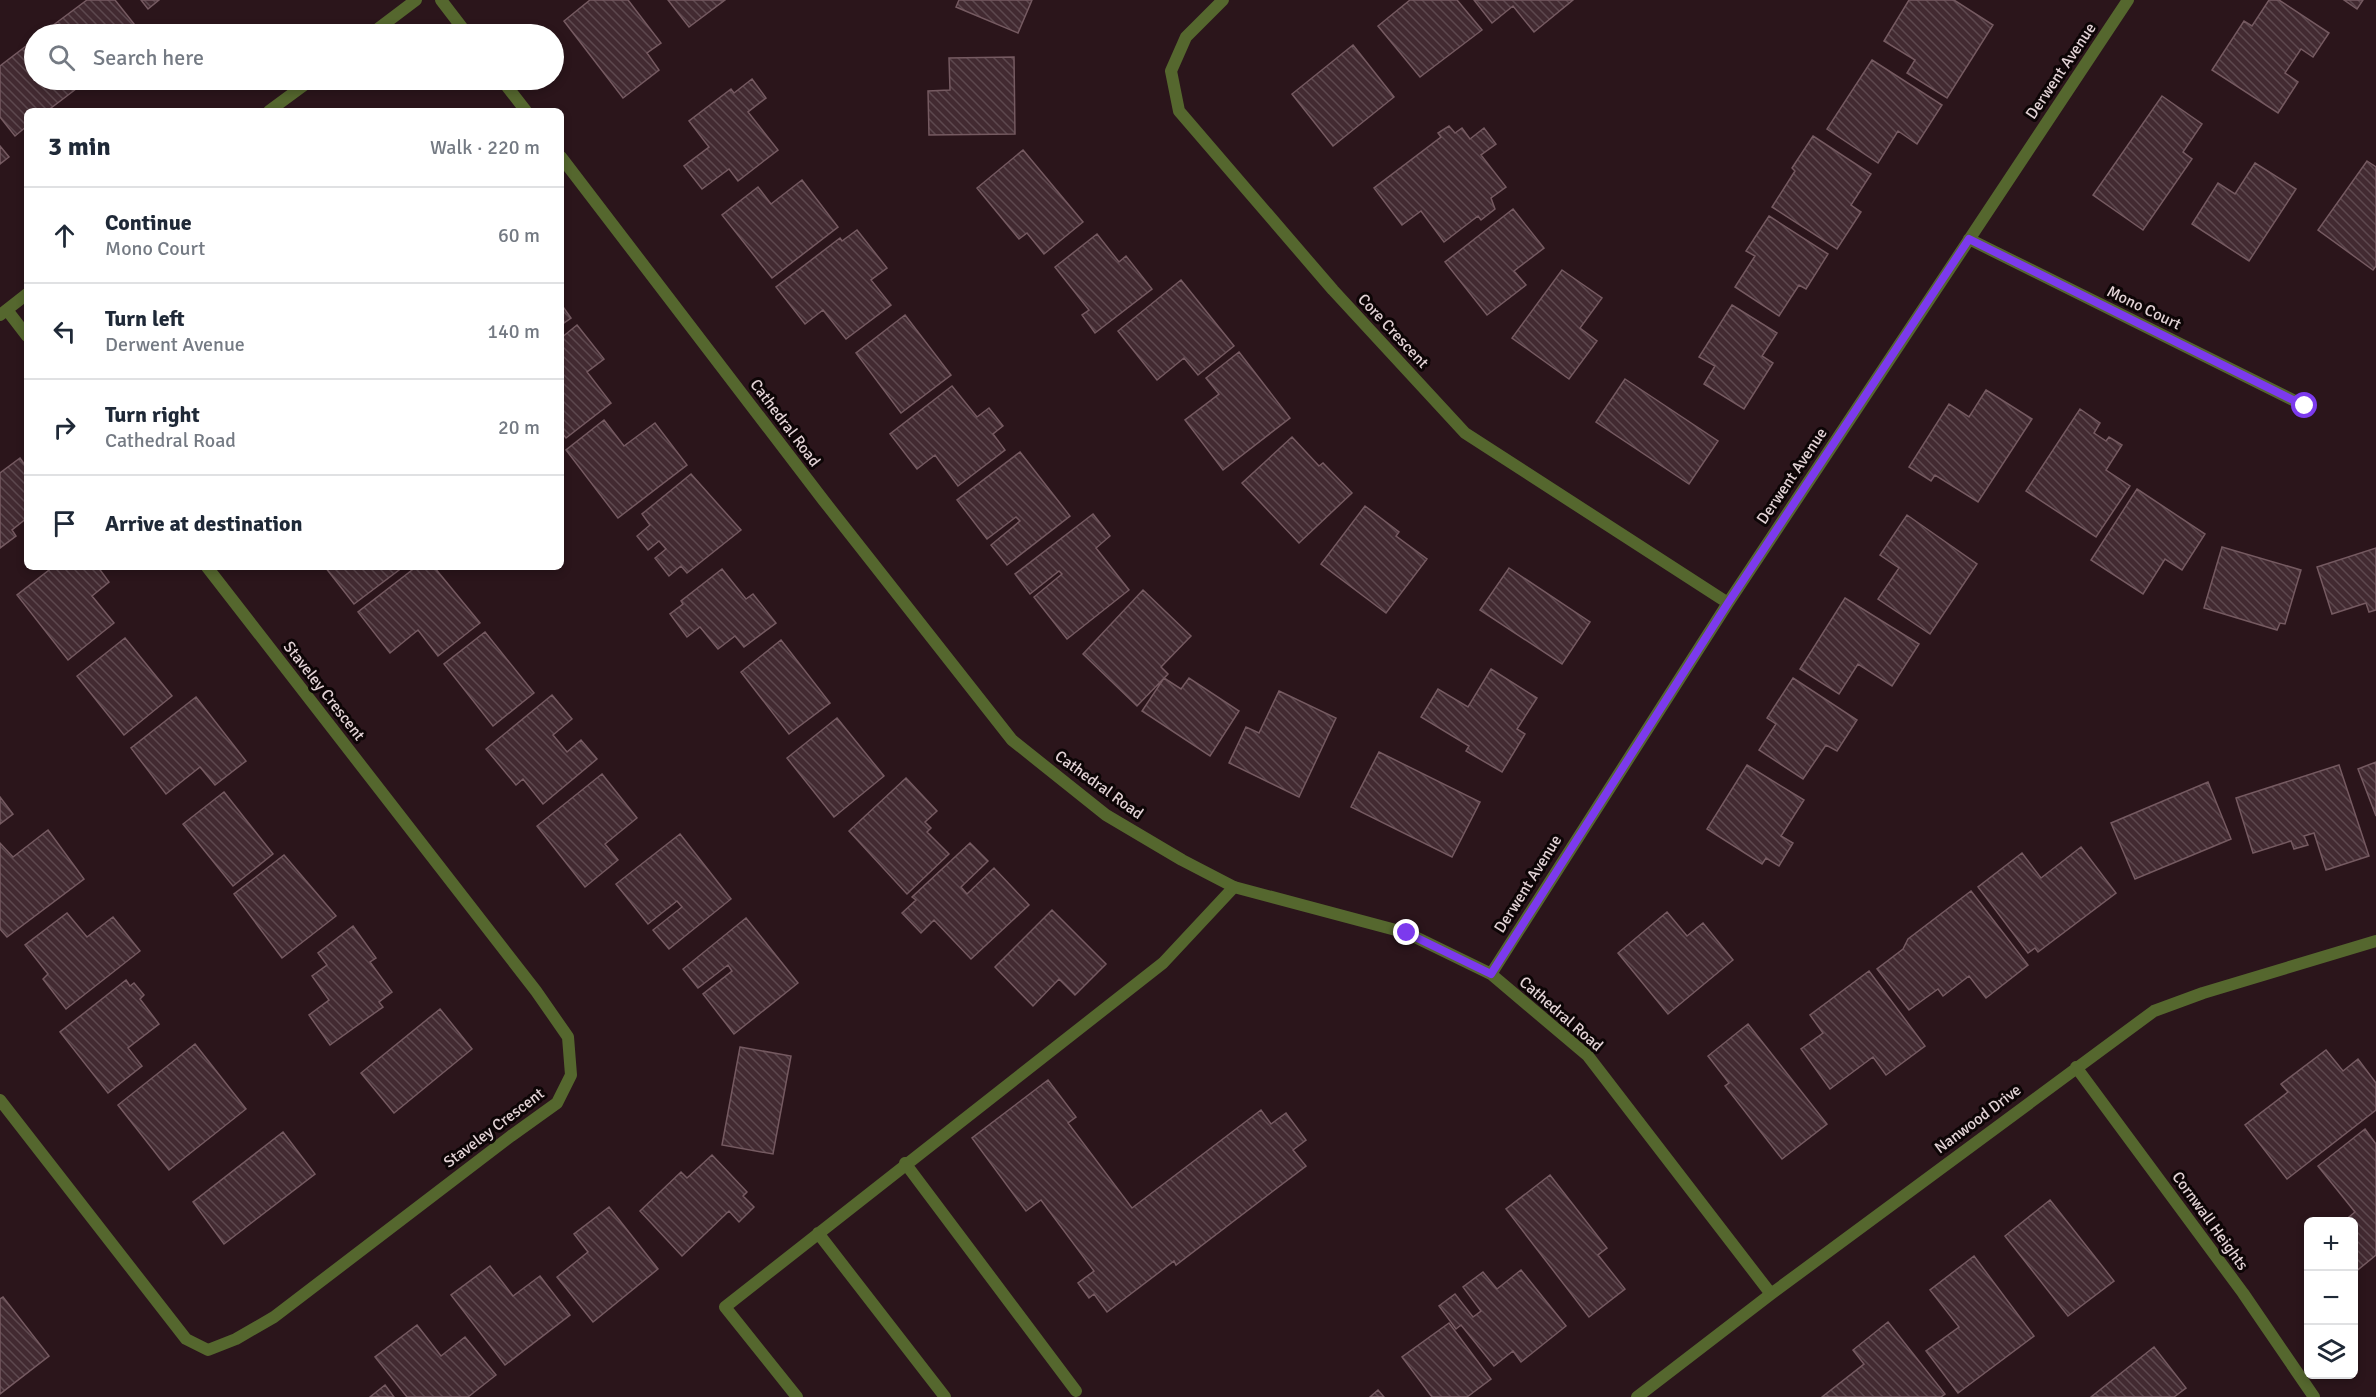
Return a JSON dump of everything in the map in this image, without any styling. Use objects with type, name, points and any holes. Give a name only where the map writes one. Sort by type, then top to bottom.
[{"type":"street","points":[[384,24],[416,0]]},
{"type":"street","points":[[441,0],[459,24]]},
{"type":"street","name":"Core Crescent","points":[[1222,0],[1186,37],[1171,71],[1179,111],[1333,290],[1465,433],[1728,603]]},
{"type":"street","name":"Derwent Avenue","points":[[1491,974],[1728,603],[2128,0]]},
{"type":"street","points":[[273,108],[297,90]]},
{"type":"street","points":[[510,90],[524,108]]},
{"type":"street","name":"Cathedral Road","points":[[564,161],[824,501],[1012,740],[1106,815],[1182,860],[1234,887],[1407,933],[1491,974],[1588,1056],[1771,1294]]},
{"type":"street","name":"Mono Court","points":[[1969,239],[2305,406]]},
{"type":"street","points":[[24,296],[3,312],[24,333]]},
{"type":"street","name":"Staveley Crescent","points":[[0,1100],[186,1339],[208,1350],[236,1339],[274,1317],[557,1103],[571,1075],[568,1037],[536,991],[209,570]]},
{"type":"street","points":[[797,1397],[725,1307],[905,1163],[1163,963],[1234,887]]},
{"type":"street","name":"Nanwood Drive","points":[[1637,1397],[2076,1066],[2154,1011],[2203,993],[2376,941]]},
{"type":"street","name":"Cornwall Heights","points":[[2076,1066],[2242,1293],[2314,1397]]},
{"type":"street","points":[[905,1163],[1076,1391]]},
{"type":"street","points":[[818,1233],[945,1397]]},
{"type":"building","points":[[87,0],[115,0],[134,24],[55,24]]},
{"type":"building","points":[[141,0],[159,0],[148,9]]},
{"type":"building","points":[[590,0],[628,0],[661,43],[647,53],[659,70],[623,98],[564,21]]},
{"type":"building","points":[[668,0],[725,0],[689,27]]},
{"type":"building","points":[[959,0],[1032,0],[1018,33],[956,7]]},
{"type":"building","points":[[1410,0],[1457,0],[1482,30],[1420,77],[1378,26]]},
{"type":"building","points":[[1474,0],[1573,0],[1534,32],[1513,6],[1492,23]]},
{"type":"building","points":[[1909,0],[1954,0],[1993,25],[1947,98],[1907,73],[1915,60],[1884,41]]},
{"type":"building","points":[[2269,0],[2279,0],[2329,33],[2313,57],[2301,49],[2285,73],[2298,82],[2278,113],[2212,70],[2244,21],[2252,26]]},
{"type":"building","points":[[2344,0],[2363,0],[2357,9]]},
{"type":"building","points":[[1353,45],[1394,97],[1333,146],[1292,94]]},
{"type":"building","points":[[24,48],[24,90],[75,90],[51,108],[24,108],[24,128],[15,136],[0,117],[0,66]]},
{"type":"building","points":[[1014,57],[1015,134],[929,135],[928,91],[950,90],[949,58]]},
{"type":"building","points":[[1872,60],[1942,105],[1917,144],[1898,131],[1878,163],[1827,129]]},
{"type":"building","points":[[752,79],[766,98],[748,112],[778,150],[738,181],[729,169],[702,189],[684,166],[709,147],[689,121],[731,89],[734,93]]},
{"type":"building","points":[[2162,96],[2202,124],[2183,152],[2192,159],[2143,230],[2093,195]]},
{"type":"building","points":[[1449,126],[1455,133],[1462,128],[1470,139],[1484,128],[1496,144],[1481,155],[1506,187],[1491,198],[1495,209],[1481,220],[1478,216],[1444,242],[1421,211],[1402,225],[1374,188],[1441,137],[1438,133]]},
{"type":"building","points":[[1813,136],[1871,174],[1851,205],[1861,212],[1837,249],[1772,207],[1795,171],[1792,168]]},
{"type":"building","points":[[0,146],[9,157],[0,164]]},
{"type":"building","points":[[1023,150],[1083,222],[1044,254],[1027,233],[1019,239],[977,188]]},
{"type":"building","points":[[2367,161],[2376,167],[2376,266],[2373,270],[2318,230]]},
{"type":"building","points":[[2255,163],[2296,189],[2249,261],[2192,224],[2218,183],[2235,194]]},
{"type":"building","points":[[802,180],[838,227],[772,278],[722,215],[758,187],[771,204]]},
{"type":"building","points":[[1513,209],[1544,248],[1514,271],[1526,285],[1487,315],[1445,262]]},
{"type":"building","points":[[1769,216],[1828,254],[1806,289],[1799,285],[1779,316],[1735,287],[1755,256],[1746,251]]},
{"type":"building","points":[[857,230],[887,268],[871,280],[891,305],[846,339],[823,310],[805,324],[776,287],[840,238],[842,241]]},
{"type":"building","points":[[1097,234],[1119,262],[1126,256],[1152,289],[1095,333],[1082,315],[1089,310],[1055,267]]},
{"type":"building","points":[[1562,270],[1602,298],[1580,328],[1597,341],[1569,379],[1512,338]]},
{"type":"building","points":[[1181,280],[1234,346],[1198,375],[1184,358],[1157,380],[1118,331]]},
{"type":"building","points":[[1732,305],[1777,333],[1762,356],[1773,363],[1744,409],[1704,384],[1715,366],[1699,357]]},
{"type":"building","points":[[564,308],[571,318],[564,323]]},
{"type":"building","points":[[905,315],[951,375],[901,413],[856,353]]},
{"type":"building","points":[[577,325],[604,359],[587,372],[611,403],[566,438],[564,436],[564,336]]},
{"type":"building","points":[[1239,352],[1290,418],[1223,470],[1185,420],[1219,394],[1206,378]]},
{"type":"building","points":[[1625,379],[1718,441],[1689,484],[1596,422]]},
{"type":"building","points":[[952,386],[977,417],[989,408],[1003,426],[993,434],[1005,450],[958,486],[935,455],[917,469],[890,434]]},
{"type":"building","points":[[1986,390],[2032,419],[1978,502],[1935,475],[1931,481],[1909,467],[1949,404],[1969,417]]},
{"type":"building","points":[[2080,409],[2100,423],[2094,433],[2106,441],[2109,437],[2122,445],[2106,470],[2130,486],[2096,537],[2026,491]]},
{"type":"building","points":[[604,420],[624,446],[655,423],[687,465],[618,518],[566,450]]},
{"type":"building","points":[[1292,437],[1319,466],[1323,463],[1352,493],[1299,543],[1242,483]]},
{"type":"building","points":[[1020,452],[1070,516],[1007,565],[991,545],[1020,521],[1016,517],[987,539],[957,500]]},
{"type":"building","points":[[20,458],[24,464],[24,520],[12,530],[16,536],[0,548],[0,473]]},
{"type":"building","points":[[691,474],[741,530],[687,573],[681,566],[669,576],[655,558],[666,549],[659,541],[648,550],[637,536],[650,525],[642,514]]},
{"type":"building","points":[[2137,489],[2205,534],[2182,570],[2165,559],[2143,594],[2091,560]]},
{"type":"building","points":[[1365,506],[1399,532],[1396,536],[1427,559],[1386,613],[1321,564]]},
{"type":"building","points":[[1093,514],[1110,536],[1096,548],[1129,590],[1067,639],[1034,597],[1062,574],[1059,571],[1030,594],[1015,574]]},
{"type":"building","points":[[1907,515],[1977,564],[1930,634],[1878,599],[1899,568],[1880,555]]},
{"type":"building","points":[[2222,547],[2301,570],[2285,624],[2280,623],[2277,630],[2204,608]]},
{"type":"building","points":[[2376,548],[2376,610],[2369,612],[2366,603],[2332,614],[2317,567]]},
{"type":"building","points":[[1509,568],[1590,622],[1562,664],[1480,610]]},
{"type":"building","points":[[722,569],[746,599],[753,594],[776,623],[744,647],[735,636],[718,649],[700,627],[687,637],[670,614],[683,604],[681,601]]},
{"type":"building","points":[[49,570],[100,570],[109,582],[92,596],[114,623],[68,660],[17,595]]},
{"type":"building","points":[[327,570],[399,570],[354,604]]},
{"type":"building","points":[[412,570],[436,570],[480,623],[438,656],[418,630],[390,653],[358,612]]},
{"type":"building","points":[[1143,590],[1191,636],[1161,667],[1168,674],[1137,706],[1083,654]]},
{"type":"building","points":[[1845,598],[1919,644],[1892,686],[1858,664],[1839,694],[1800,669]]},
{"type":"building","points":[[485,632],[534,693],[493,726],[444,664]]},
{"type":"building","points":[[125,638],[172,696],[124,735],[77,676]]},
{"type":"building","points":[[781,640],[830,703],[789,734],[741,672]]},
{"type":"building","points":[[1491,669],[1537,698],[1517,729],[1525,734],[1502,772],[1466,751],[1469,746],[1421,717],[1438,689],[1468,707]]},
{"type":"building","points":[[1164,678],[1181,689],[1189,678],[1239,711],[1210,756],[1142,711]]},
{"type":"building","points":[[1793,678],[1857,720],[1837,751],[1826,745],[1803,779],[1759,750],[1776,724],[1767,718]]},
{"type":"building","points":[[1279,691],[1336,718],[1299,797],[1229,763],[1246,727],[1259,733]]},
{"type":"building","points":[[552,695],[572,719],[553,735],[567,752],[581,740],[597,759],[543,804],[523,779],[516,785],[486,749]]},
{"type":"building","points":[[196,697],[246,761],[215,785],[200,767],[166,794],[131,748]]},
{"type":"building","points":[[837,718],[884,776],[834,817],[787,758]]},
{"type":"building","points":[[1379,752],[1480,802],[1452,857],[1351,807]]},
{"type":"building","points":[[2376,762],[2376,816],[2358,769]]},
{"type":"building","points":[[1747,765],[1804,800],[1781,836],[1793,843],[1779,866],[1766,858],[1762,864],[1707,829]]},
{"type":"building","points":[[2339,765],[2369,856],[2326,870],[2314,833],[2304,836],[2308,845],[2294,849],[2291,841],[2253,853],[2236,798]]},
{"type":"building","points":[[602,774],[637,818],[605,844],[618,860],[585,887],[537,826]]},
{"type":"building","points":[[906,778],[937,811],[925,822],[931,828],[927,832],[949,854],[907,894],[849,831]]},
{"type":"building","points":[[2208,782],[2231,839],[2135,879],[2111,823]]},
{"type":"building","points":[[224,792],[273,854],[233,886],[183,824]]},
{"type":"building","points":[[0,797],[13,814],[0,824]]},
{"type":"building","points":[[48,830],[84,879],[7,937],[0,929],[0,843],[13,857]]},
{"type":"building","points":[[680,834],[731,899],[669,949],[653,930],[682,907],[677,901],[648,924],[616,884]]},
{"type":"building","points":[[970,843],[988,861],[961,887],[967,894],[994,868],[1029,905],[971,959],[934,920],[921,933],[902,913],[916,900],[912,897]]},
{"type":"building","points":[[2081,847],[2116,893],[2038,952],[2035,948],[2028,953],[1978,887],[2022,853],[2041,878]]},
{"type":"building","points":[[284,855],[336,916],[282,958],[234,894]]},
{"type":"building","points":[[1971,891],[2028,965],[1986,998],[1969,976],[1943,996],[1938,989],[1909,1010],[1877,969],[1903,949],[1908,939]]},
{"type":"building","points":[[1052,910],[1106,964],[1075,995],[1059,979],[1033,1006],[995,967]]},
{"type":"building","points":[[1667,912],[1687,936],[1703,923],[1733,960],[1668,1014],[1618,953]]},
{"type":"building","points":[[67,913],[87,937],[113,917],[140,951],[66,1009],[43,979],[48,974],[25,945]]},
{"type":"building","points":[[746,918],[798,983],[734,1034],[703,994],[732,971],[728,965],[698,988],[683,969]]},
{"type":"building","points":[[353,926],[376,958],[370,962],[392,992],[379,1002],[383,1007],[330,1045],[309,1015],[329,1000],[312,976],[327,965],[318,953]]},
{"type":"building","points":[[1869,971],[1925,1046],[1886,1075],[1873,1057],[1830,1089],[1801,1049],[1823,1033],[1810,1015]]},
{"type":"building","points":[[126,980],[130,986],[134,983],[144,995],[140,999],[159,1024],[128,1048],[142,1066],[108,1093],[60,1032]]},
{"type":"building","points":[[440,1009],[472,1049],[394,1113],[361,1073]]},
{"type":"building","points":[[1748,1024],[1827,1124],[1782,1159],[1725,1086],[1729,1083],[1708,1056]]},
{"type":"building","points":[[195,1044],[246,1109],[169,1170],[118,1105]]},
{"type":"building","points":[[740,1047],[791,1056],[773,1154],[722,1145]]},
{"type":"building","points":[[2326,1050],[2343,1071],[2358,1059],[2376,1083],[2376,1110],[2287,1179],[2245,1125],[2288,1092],[2281,1084]]},
{"type":"building","points":[[1048,1080],[1076,1117],[1068,1123],[1132,1208],[1261,1110],[1271,1124],[1286,1113],[1306,1140],[1293,1150],[1306,1166],[1176,1265],[1174,1261],[1107,1312],[1094,1294],[1089,1298],[1078,1283],[1094,1271],[1041,1200],[1026,1211],[972,1138]]},
{"type":"building","points":[[2365,1129],[2376,1144],[2376,1255],[2358,1270],[2358,1217],[2349,1217],[2355,1212],[2318,1166]]},
{"type":"building","points":[[283,1132],[315,1174],[224,1244],[193,1202]]},
{"type":"building","points":[[712,1155],[747,1192],[743,1196],[754,1207],[739,1222],[729,1211],[682,1256],[640,1211],[681,1172],[687,1178]]},
{"type":"building","points":[[1550,1175],[1607,1248],[1598,1255],[1625,1289],[1589,1317],[1506,1209]]},
{"type":"building","points":[[2050,1200],[2114,1281],[2068,1316],[2005,1236]]},
{"type":"building","points":[[609,1207],[658,1269],[593,1322],[557,1277],[588,1252],[574,1234]]},
{"type":"building","points":[[1974,1256],[2034,1336],[1958,1393],[1926,1351],[1959,1327],[1930,1290]]},
{"type":"building","points":[[490,1266],[513,1296],[540,1276],[570,1315],[505,1365],[451,1295]]},
{"type":"building","points":[[1521,1270],[1566,1326],[1521,1362],[1513,1351],[1494,1366],[1461,1325],[1456,1329],[1439,1306],[1455,1294],[1473,1317],[1481,1311],[1463,1287],[1483,1272],[1497,1289]]},
{"type":"building","points":[[3,1297],[49,1356],[0,1394],[0,1299]]},
{"type":"building","points":[[1888,1322],[1945,1394],[1941,1397],[1822,1397],[1864,1364],[1853,1350]]},
{"type":"building","points":[[1449,1323],[1491,1379],[1467,1397],[1432,1397],[1402,1357]]},
{"type":"building","points":[[417,1325],[441,1356],[465,1337],[496,1375],[468,1397],[407,1397],[375,1357]]},
{"type":"building","points":[[2154,1347],[2186,1388],[2174,1397],[2091,1397]]},
{"type":"building","points":[[385,1385],[394,1397],[370,1397]]},
{"type":"building","points":[[1378,1390],[1384,1397],[1370,1397]]},
{"type":"route","points":[[1407,933],[1491,974],[1728,603],[1969,239],[2305,406]]}]
